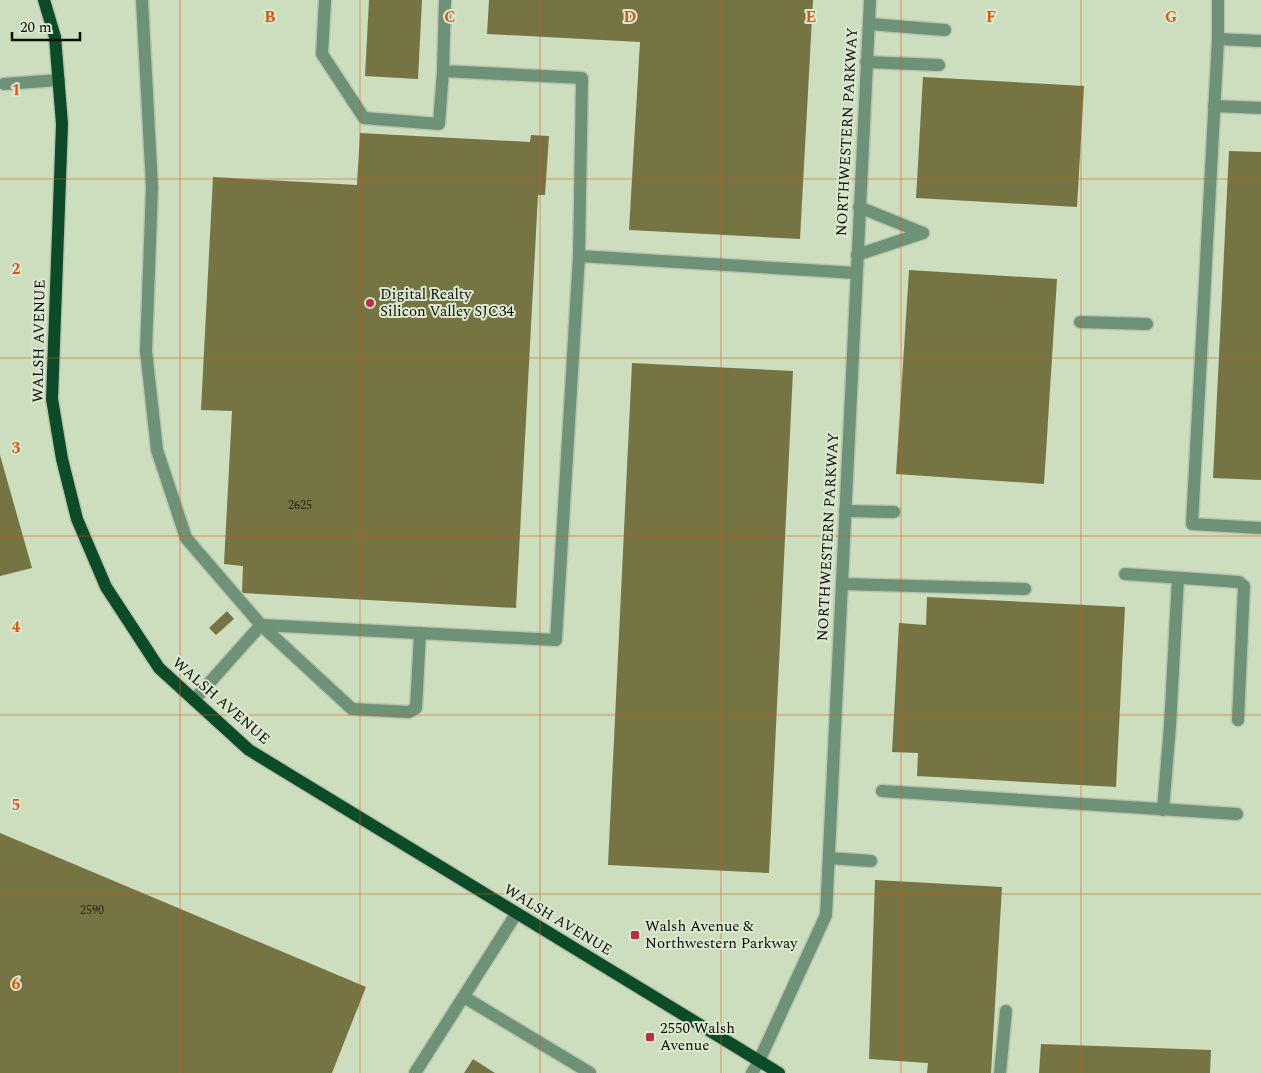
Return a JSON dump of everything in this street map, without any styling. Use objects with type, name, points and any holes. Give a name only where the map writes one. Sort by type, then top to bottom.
[{"type":"main road","name":"WALSH AVENUE","points":[[44,0],[55,37],[62,124],[52,399],[62,459],[77,519],[106,587],[159,668],[249,750],[778,1073]]},
{"type":"street","points":[[142,0],[152,187],[146,351],[156,450],[186,538],[262,625],[352,709],[409,712],[416,708],[420,633]]},
{"type":"street","points":[[325,0],[322,54],[364,118],[439,124],[446,0]]},
{"type":"street","name":"NORTHWESTERN PARKWAY","points":[[752,1073],[826,915],[870,0]]},
{"type":"street","points":[[1218,0],[1218,38],[1192,524],[1261,528]]},
{"type":"street","points":[[869,24],[945,30]]},
{"type":"street","points":[[1218,38],[1261,40]]},
{"type":"street","points":[[866,62],[939,65]]},
{"type":"street","points":[[262,625],[556,640],[579,256],[582,78],[443,71]]},
{"type":"street","points":[[4,84],[59,80]]},
{"type":"street","points":[[1214,106],[1261,108]]},
{"type":"street","points":[[857,255],[922,233],[860,207]]},
{"type":"street","points":[[579,256],[856,273]]},
{"type":"street","points":[[1080,322],[1147,324]]},
{"type":"street","points":[[845,511],[894,512]]},
{"type":"street","points":[[1125,574],[1239,582],[1244,586],[1238,720]]},
{"type":"street","points":[[1163,810],[1170,726],[1178,578]]},
{"type":"street","points":[[842,584],[1025,589]]},
{"type":"street","points":[[194,700],[262,625]]},
{"type":"street","points":[[882,791],[1237,814]]},
{"type":"street","points":[[829,858],[871,861]]},
{"type":"street","points":[[415,1073],[516,914]]},
{"type":"street","points":[[464,997],[590,1073]]},
{"type":"street","points":[[1000,1073],[1006,1011]]},
{"type":"shaded area","points":[[0,0],[1261,0],[1261,1073],[0,1073]]},
{"type":"building","points":[[369,0],[422,0],[418,79],[365,76]]},
{"type":"building","points":[[489,0],[813,0],[800,239],[629,230],[640,42],[487,34]]},
{"type":"building","points":[[923,77],[1084,86],[1077,207],[916,198]]},
{"type":"building","name":"Digital Realty Silicon Valley SJC34","points":[[360,133],[530,142],[531,135],[549,136],[545,195],[538,195],[516,608],[242,593],[243,566],[224,564],[232,411],[201,410],[213,177],[357,185]]},
{"type":"building","points":[[1229,151],[1261,152],[1261,480],[1213,478]]},
{"type":"building","points":[[909,270],[1057,279],[1044,484],[896,474]]},
{"type":"building","points":[[632,363],[793,371],[769,873],[608,865]]},
{"type":"building","points":[[0,455],[32,568],[0,576]]},
{"type":"building","points":[[927,597],[1125,607],[1116,787],[917,776],[918,753],[892,752],[899,623],[926,625]]},
{"type":"building","points":[[227,611],[234,619],[216,635],[209,628]]},
{"type":"building","points":[[0,833],[366,987],[332,1073],[0,1073]]},
{"type":"building","points":[[875,880],[1002,887],[991,1073],[927,1073],[928,1063],[869,1059]]},
{"type":"building","points":[[1041,1044],[1211,1050],[1210,1073],[1039,1073]]},
{"type":"building","points":[[473,1059],[495,1073],[464,1073]]},
{"type":"place","name":"Digital Realty Silicon Valley SJC34","points":[[370,303]]},
{"type":"place","name":"Walsh Avenue & Northwestern Parkway","points":[[635,935]]},
{"type":"place","name":"2550 Walsh Avenue","points":[[650,1037]]}]
